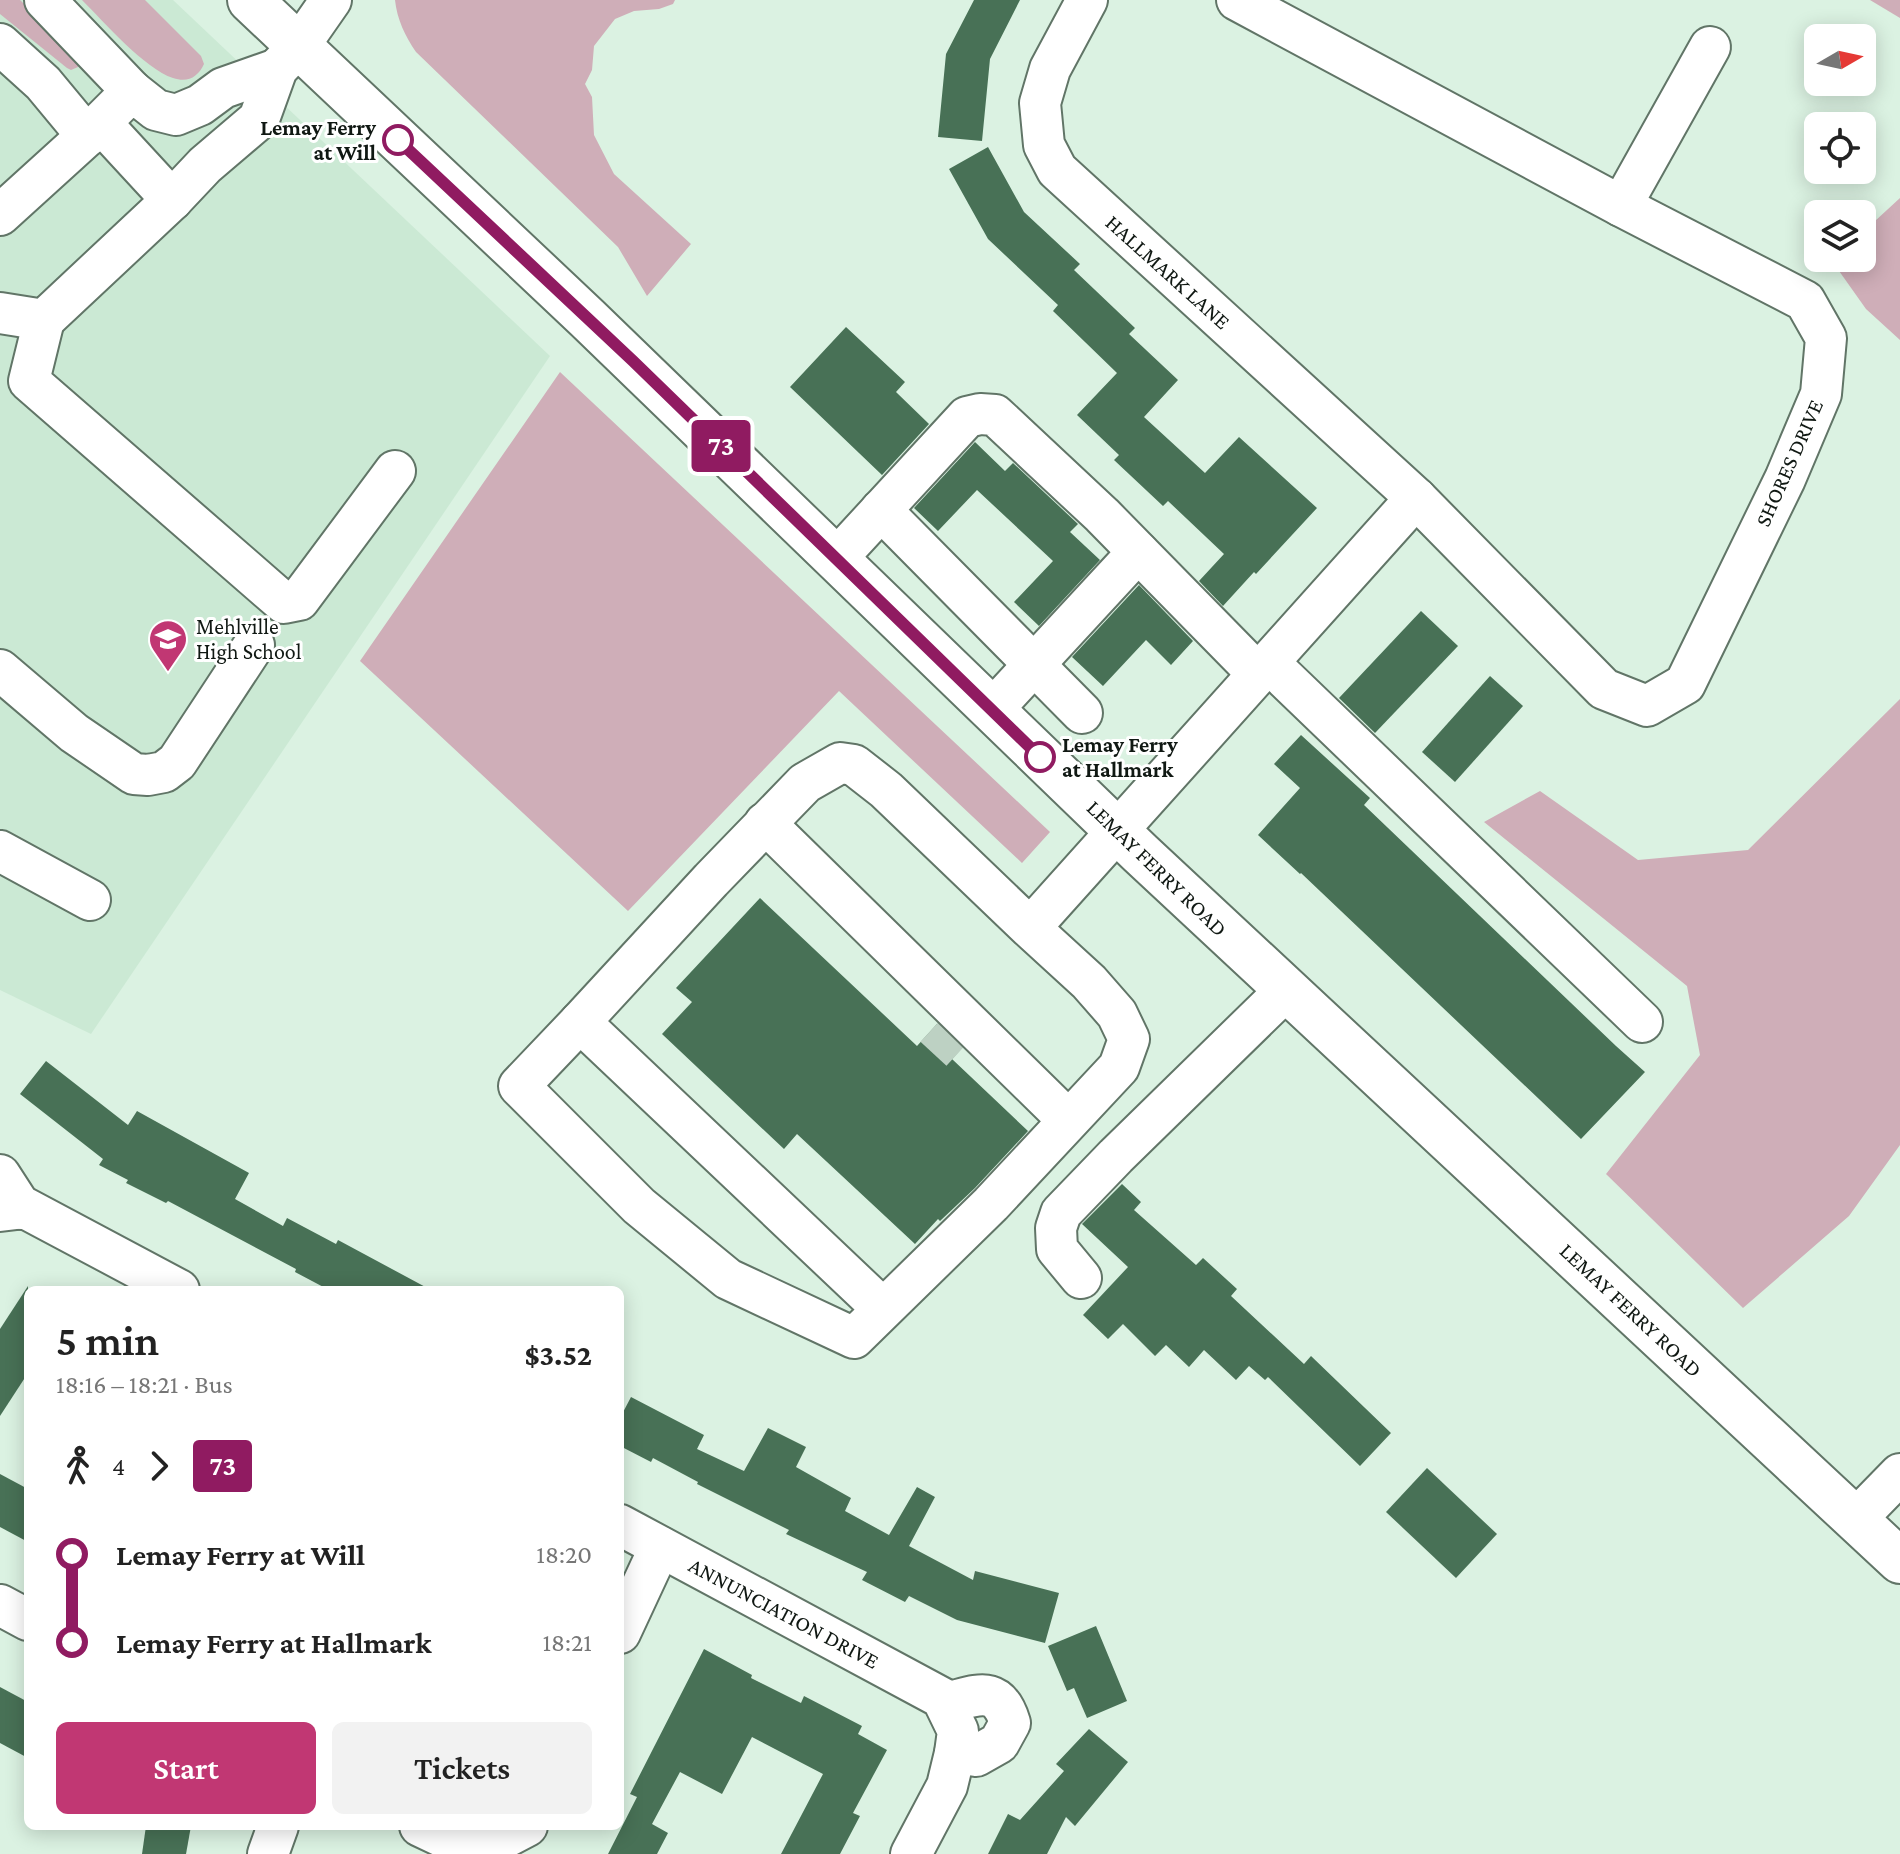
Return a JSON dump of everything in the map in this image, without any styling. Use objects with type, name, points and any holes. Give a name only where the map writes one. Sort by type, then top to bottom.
[{"type":"main road","name":"LEMAY FERRY ROAD","points":[[250,0],[288,58],[587,318],[1118,831],[1900,1561]]},
{"type":"street","points":[[45,0],[132,91],[156,110],[176,115],[200,105],[223,88],[288,58]]},
{"type":"street","points":[[0,378],[205,165],[259,119],[288,58],[331,0]]},
{"type":"street","name":"HALLMARK LANE","points":[[1087,0],[1050,69],[1040,103],[1044,145],[1057,170],[1416,498],[1604,689]]},
{"type":"street","name":"SHORES DRIVE","points":[[1237,0],[1805,301],[1826,338],[1821,394],[1785,479],[1685,684],[1647,706],[1604,689]]},
{"type":"street","points":[[0,44],[172,200]]},
{"type":"street","points":[[1621,206],[1710,47]]},
{"type":"street","points":[[0,215],[132,91]]},
{"type":"street","points":[[0,313],[40,336]]},
{"type":"street","points":[[40,336],[29,381],[284,603],[299,600],[395,471]]},
{"type":"street","points":[[837,558],[967,417],[995,415],[1642,1022]]},
{"type":"street","points":[[1030,928],[1416,498]]},
{"type":"street","points":[[881,510],[1082,713]]},
{"type":"street","points":[[992,710],[1138,552]]},
{"type":"street","points":[[0,670],[74,733],[134,774],[148,775],[164,772],[177,762],[254,645]]},
{"type":"street","points":[[840,763],[854,765],[886,790],[1030,928],[1089,982],[1117,1014],[1129,1039],[1119,1067],[991,1204],[854,1338],[728,1279],[639,1206],[519,1086],[765,823],[805,783],[840,763]]},
{"type":"street","points":[[765,823],[1068,1120]]},
{"type":"street","points":[[0,851],[90,900]]},
{"type":"street","points":[[930,985],[925,1017],[947,1039],[970,1061],[1010,1063]]},
{"type":"street","points":[[1081,1278],[1057,1249],[1056,1228],[1061,1213],[1286,990]]},
{"type":"street","points":[[580,1022],[883,1309]]},
{"type":"street","points":[[0,1175],[11,1210],[25,1208],[171,1286]]},
{"type":"street","points":[[1856,1519],[1900,1474]]},
{"type":"street","name":"ANNUNCIATION DRIVE","points":[[624,1527],[942,1698],[953,1729],[947,1786],[911,1854]]},
{"type":"street","points":[[624,1624],[660,1547]]},
{"type":"street","points":[[0,1605],[24,1618]]},
{"type":"street","points":[[268,1854],[277,1830]]},
{"type":"street","points":[[428,1830],[458,1844],[493,1844],[519,1830]]},
{"type":"shaded area","name":"Mehlville High School","points":[[0,0],[173,0],[550,356],[91,1034],[0,990]]},
{"type":"shaded area","points":[[0,0],[20,0],[78,56],[81,62],[78,67],[67,68],[0,14]]},
{"type":"shaded area","points":[[82,0],[145,0],[201,56],[202,69],[192,78],[183,80],[162,73],[125,44]]},
{"type":"shaded area","points":[[395,0],[675,0],[673,4],[659,9],[634,11],[615,19],[594,46],[592,70],[585,84],[592,97],[594,135],[614,174],[691,244],[647,296],[618,247],[416,52],[402,27]]},
{"type":"shaded area","points":[[1870,0],[1900,0],[1900,18]]},
{"type":"shaded area","points":[[1900,198],[1900,340],[1866,309],[1840,272],[1876,272],[1876,220]]},
{"type":"shaded area","points":[[560,372],[1050,832],[1022,863],[839,691],[628,911],[360,661]]},
{"type":"shaded area","points":[[1900,699],[1900,1145],[1849,1216],[1743,1308],[1606,1174],[1700,1055],[1687,986],[1484,822],[1540,791],[1638,860],[1748,850]]},
{"type":"building","points":[[974,0],[1020,0],[990,59],[982,141],[938,137],[946,54]]},
{"type":"building","points":[[988,147],[1024,212],[1080,264],[1074,270],[1135,328],[1129,334],[1178,380],[1144,417],[1205,473],[1239,437],[1317,508],[1223,606],[1199,581],[1224,554],[1168,501],[1163,506],[1114,460],[1119,455],[1077,415],[1117,373],[1053,311],[1058,305],[988,239],[949,169]]},
{"type":"building","points":[[846,327],[905,382],[896,392],[929,424],[882,475],[790,387]]},
{"type":"building","points":[[975,442],[1005,471],[1013,463],[1078,524],[1070,532],[1100,560],[1039,626],[1014,602],[1053,561],[977,490],[938,531],[914,508]]},
{"type":"building","points":[[1139,585],[1193,641],[1171,665],[1146,640],[1103,686],[1072,657]]},
{"type":"building","points":[[1421,611],[1458,646],[1375,733],[1339,698]]},
{"type":"building","points":[[1490,676],[1523,706],[1455,782],[1422,752]]},
{"type":"building","points":[[1301,735],[1370,798],[1364,805],[1645,1072],[1581,1139],[1258,835],[1300,788],[1274,764]]},
{"type":"building","points":[[760,898],[917,1046],[937,1024],[962,1048],[952,1059],[1028,1131],[975,1188],[940,1221],[938,1219],[915,1244],[797,1134],[784,1149],[662,1034],[692,1002],[676,988]]},
{"type":"building","points":[[46,1061],[128,1125],[137,1111],[249,1173],[235,1199],[283,1226],[287,1218],[336,1244],[338,1240],[424,1286],[321,1286],[295,1272],[296,1269],[168,1201],[166,1203],[126,1183],[128,1180],[99,1165],[103,1159],[20,1094]]},
{"type":"building","points":[[1122,1184],[1141,1202],[1134,1210],[1196,1265],[1203,1258],[1237,1289],[1231,1296],[1304,1364],[1311,1356],[1391,1433],[1360,1466],[1268,1377],[1265,1380],[1249,1366],[1236,1380],[1204,1350],[1189,1367],[1166,1345],[1155,1356],[1123,1324],[1108,1339],[1083,1315],[1128,1267],[1082,1224]]},
{"type":"building","points":[[24,1292],[24,1379],[0,1416],[0,1329]]},
{"type":"building","points":[[631,1397],[704,1435],[697,1449],[744,1471],[768,1428],[806,1447],[796,1467],[851,1498],[845,1511],[889,1535],[917,1487],[935,1497],[909,1546],[973,1580],[975,1571],[1059,1593],[1045,1643],[957,1620],[909,1596],[905,1602],[862,1580],[867,1572],[786,1534],[789,1530],[653,1458],[651,1462],[624,1448],[624,1410]]},
{"type":"building","points":[[1427,1468],[1497,1534],[1456,1578],[1386,1512]]},
{"type":"building","points":[[0,1474],[24,1487],[24,1540],[0,1527]]},
{"type":"building","points":[[1096,1626],[1127,1701],[1087,1718],[1074,1688],[1067,1691],[1048,1646]]},
{"type":"building","points":[[704,1649],[752,1675],[751,1678],[801,1703],[804,1696],[862,1726],[858,1734],[887,1750],[853,1813],[860,1816],[840,1854],[781,1854],[823,1774],[752,1737],[722,1794],[680,1772],[652,1824],[668,1833],[657,1854],[608,1854],[620,1830],[624,1830],[624,1823],[637,1797],[630,1794]]},
{"type":"building","points":[[0,1687],[24,1700],[24,1756],[0,1743]]},
{"type":"building","points":[[1089,1729],[1128,1762],[1075,1826],[1066,1817],[1047,1854],[988,1854],[1008,1814],[1020,1820],[1064,1771],[1056,1764]]},
{"type":"building","points":[[145,1830],[190,1830],[186,1854],[142,1854]]},
{"type":"tunnel","points":[[934,1027],[960,1051]]},
{"type":"bus line","name":"73","points":[[398,140],[633,361],[1040,757]]},
{"type":"place","name":"Lemay Ferry at Will","points":[[398,140]]},
{"type":"place","name":"Mehlville High School","points":[[168,673]]},
{"type":"place","name":"Lemay Ferry at Hallmark","points":[[1040,757]]}]
